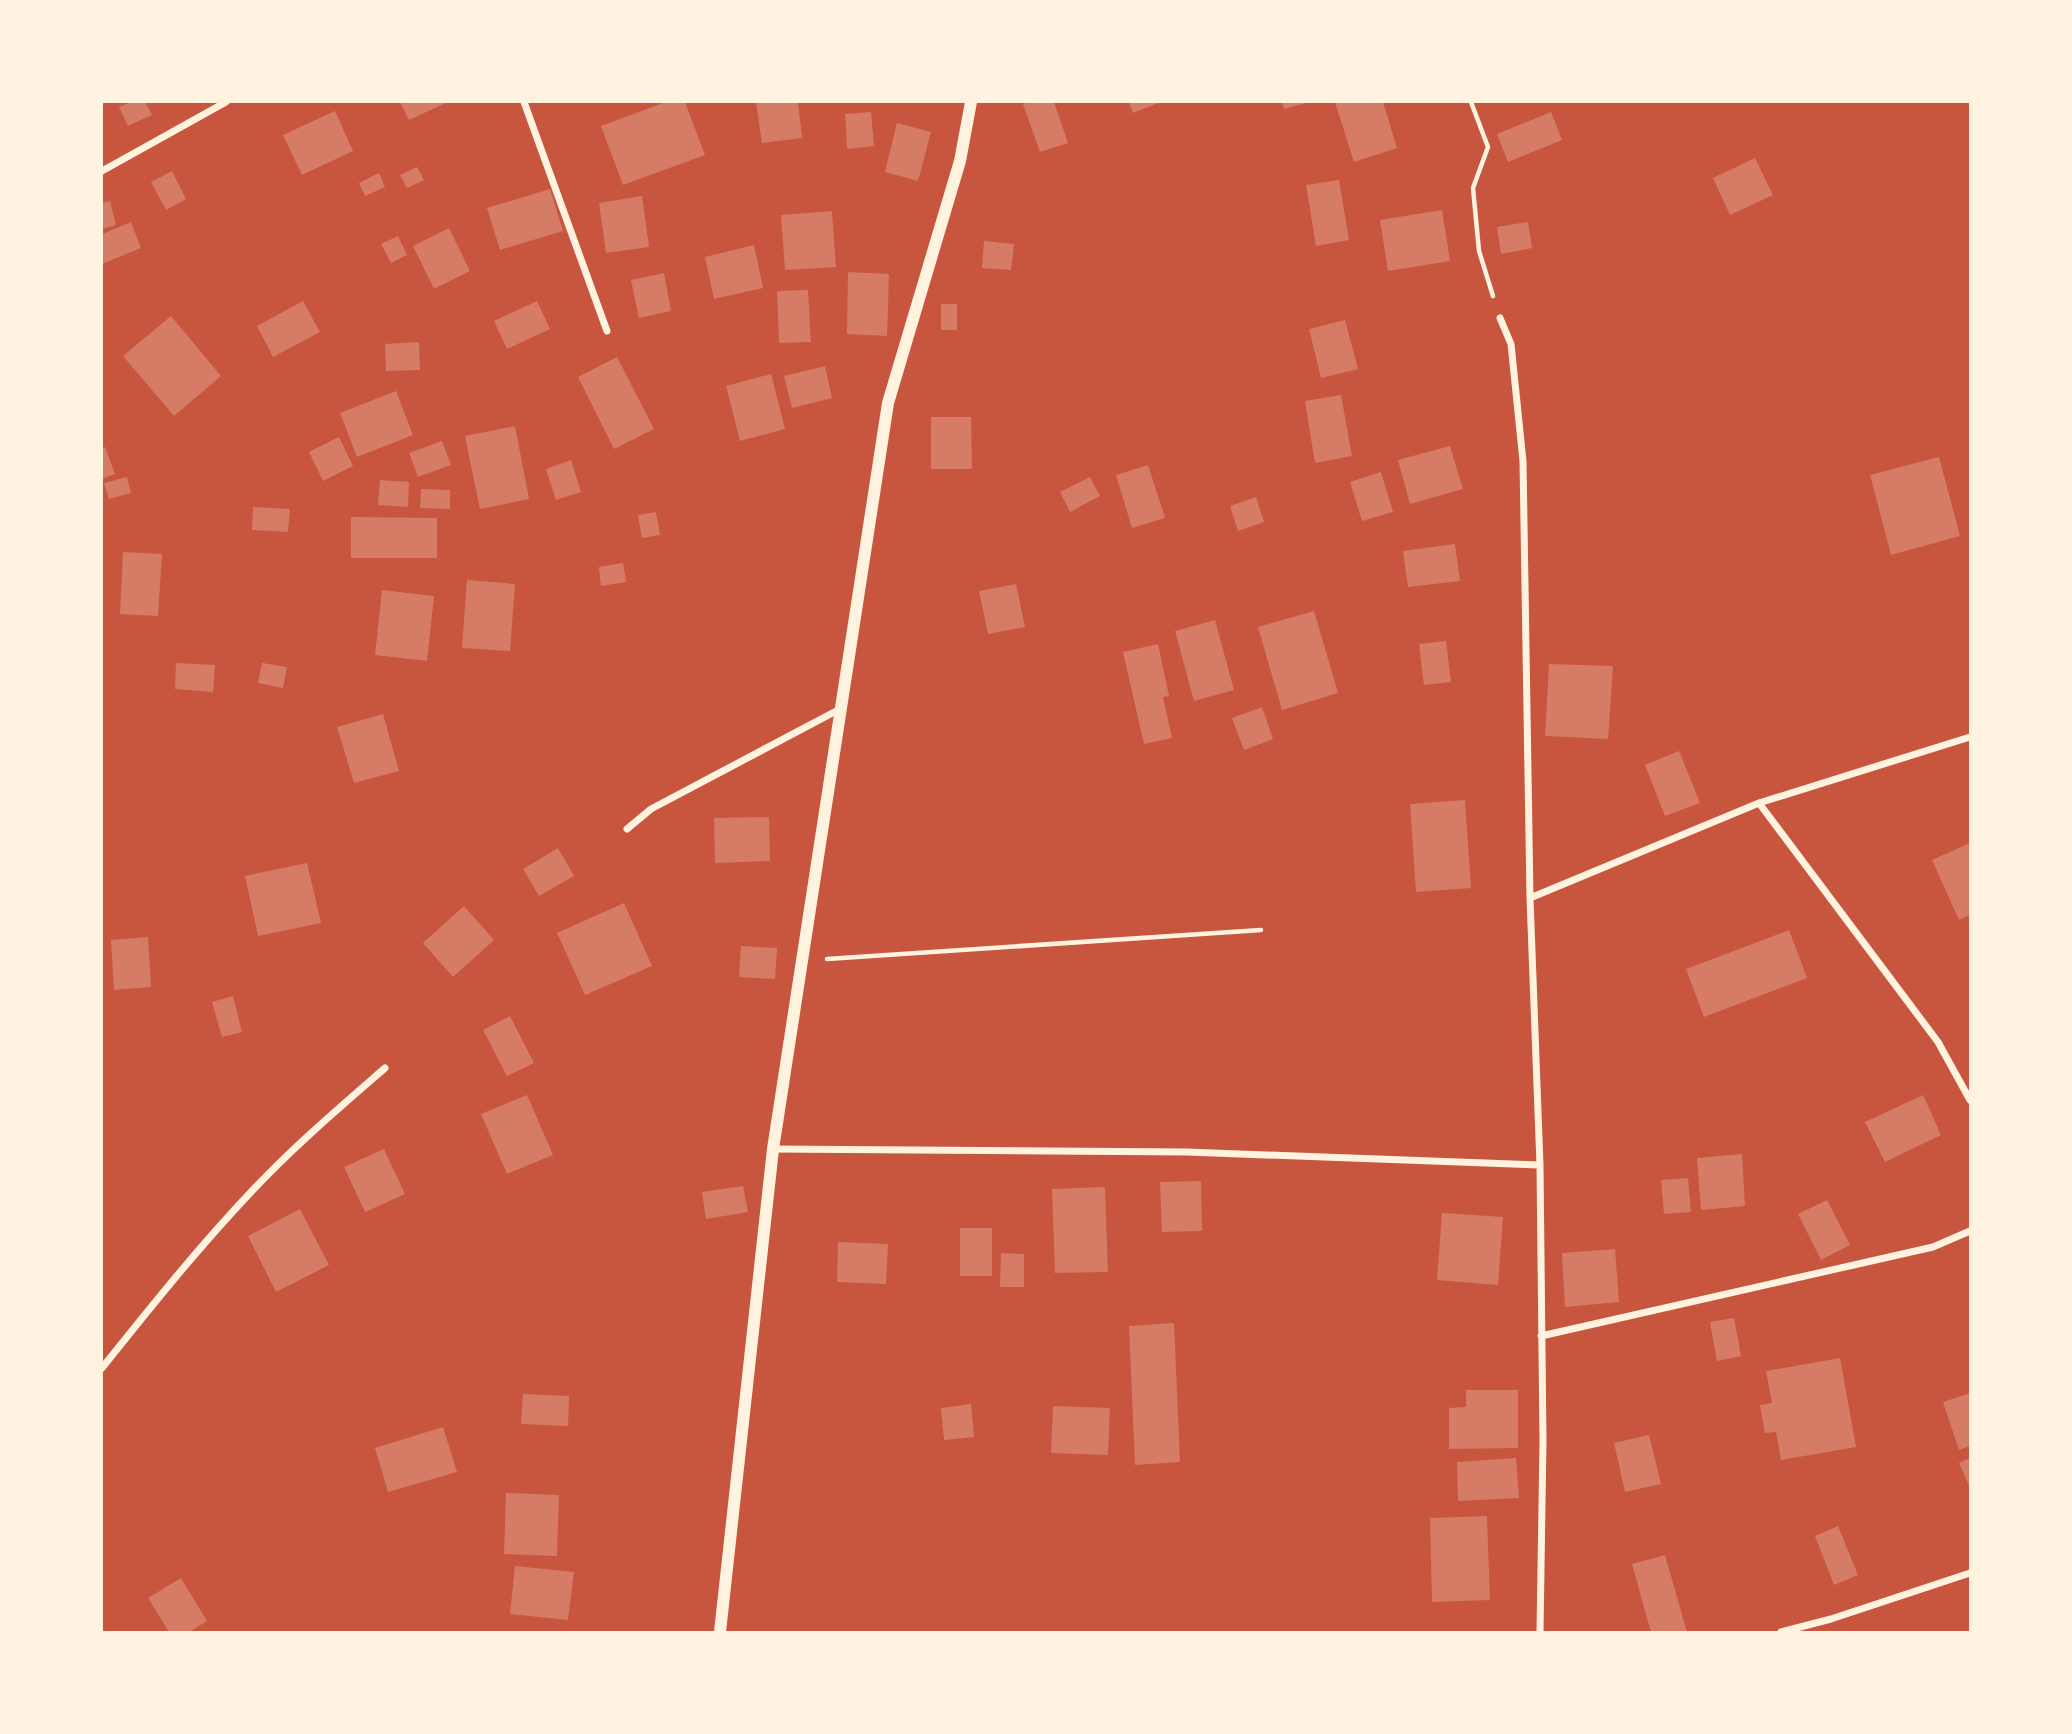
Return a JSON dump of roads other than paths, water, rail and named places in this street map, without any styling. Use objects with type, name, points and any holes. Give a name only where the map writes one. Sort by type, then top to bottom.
[{"type":"street","points":[[102,171],[226,102]]},
{"type":"street","points":[[524,102],[607,331]]},
{"type":"street","points":[[720,1633],[773,1149],[888,403],[960,161],[971,102]]},
{"type":"street","points":[[1500,318],[1511,344],[1523,461],[1530,898],[1540,1165],[1543,1441],[1539,1633]]},
{"type":"street","points":[[627,829],[652,809],[840,709]]},
{"type":"street","points":[[1530,898],[1759,803],[1970,737]]},
{"type":"street","points":[[1759,803],[1938,1042],[1970,1100]]},
{"type":"street","points":[[102,1368],[183,1268],[251,1191],[385,1068]]},
{"type":"street","points":[[773,1149],[1187,1152],[1540,1165]]},
{"type":"street","points":[[1541,1336],[1933,1247],[1970,1231]]},
{"type":"street","points":[[1781,1633],[1970,1573]]}]
